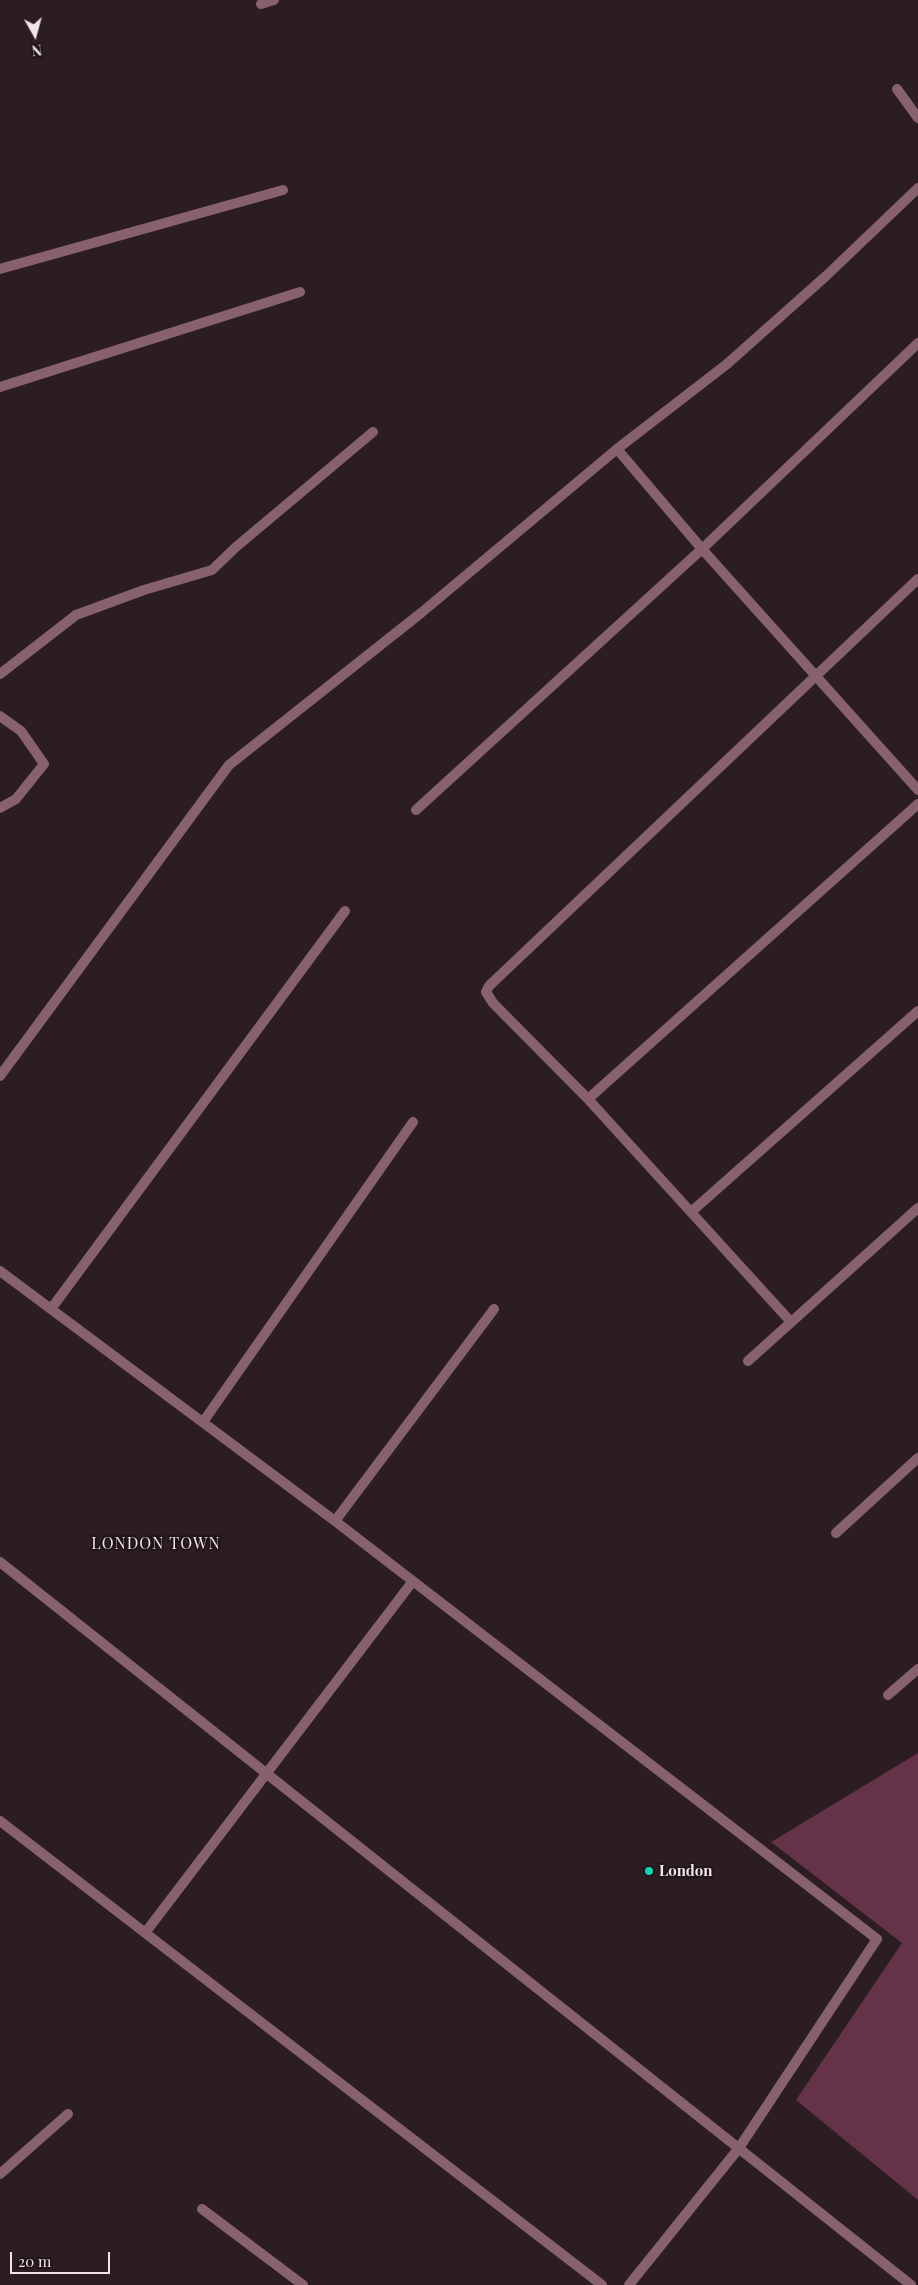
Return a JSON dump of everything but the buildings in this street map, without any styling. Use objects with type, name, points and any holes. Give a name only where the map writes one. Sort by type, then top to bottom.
[{"type":"street","points":[[261,4],[274,0]]},
{"type":"street","points":[[897,89],[918,118]]},
{"type":"street","points":[[0,1076],[229,765],[421,613],[617,450],[727,364],[826,276],[918,188]]},
{"type":"street","points":[[0,268],[283,190]]},
{"type":"street","points":[[0,386],[300,292]]},
{"type":"street","points":[[416,810],[702,550],[918,343]]},
{"type":"street","points":[[0,674],[76,615],[144,590],[212,570],[236,547],[372,432]]},
{"type":"street","points":[[617,450],[702,550],[918,790]]},
{"type":"street","points":[[790,1322],[588,1099],[493,1003],[486,992],[489,986],[918,579]]},
{"type":"street","points":[[0,716],[21,731],[44,764],[16,799],[0,808]]},
{"type":"street","points":[[588,1099],[918,804]]},
{"type":"street","points":[[51,1309],[345,911]]},
{"type":"street","points":[[691,1212],[918,1011]]},
{"type":"street","points":[[203,1422],[413,1122]]},
{"type":"street","points":[[748,1360],[918,1208]]},
{"type":"street","points":[[0,1271],[335,1521],[878,1939],[739,2148],[629,2285]]},
{"type":"street","points":[[335,1521],[494,1309]]},
{"type":"street","points":[[836,1533],[918,1458]]},
{"type":"street","points":[[0,1562],[911,2285]]},
{"type":"street","points":[[145,1933],[413,1581]]},
{"type":"street","points":[[888,1695],[918,1669]]},
{"type":"street","points":[[0,1822],[602,2285]]},
{"type":"street","points":[[0,2174],[68,2114]]},
{"type":"street","points":[[202,2209],[303,2285]]},
{"type":"shaded area","points":[[918,1753],[918,2200],[796,2100],[902,1943],[771,1842]]},
{"type":"place","name":"London","points":[[649,1871]]},
{"type":"district","name":"LONDON TOWN","points":[[156,1544]]}]
